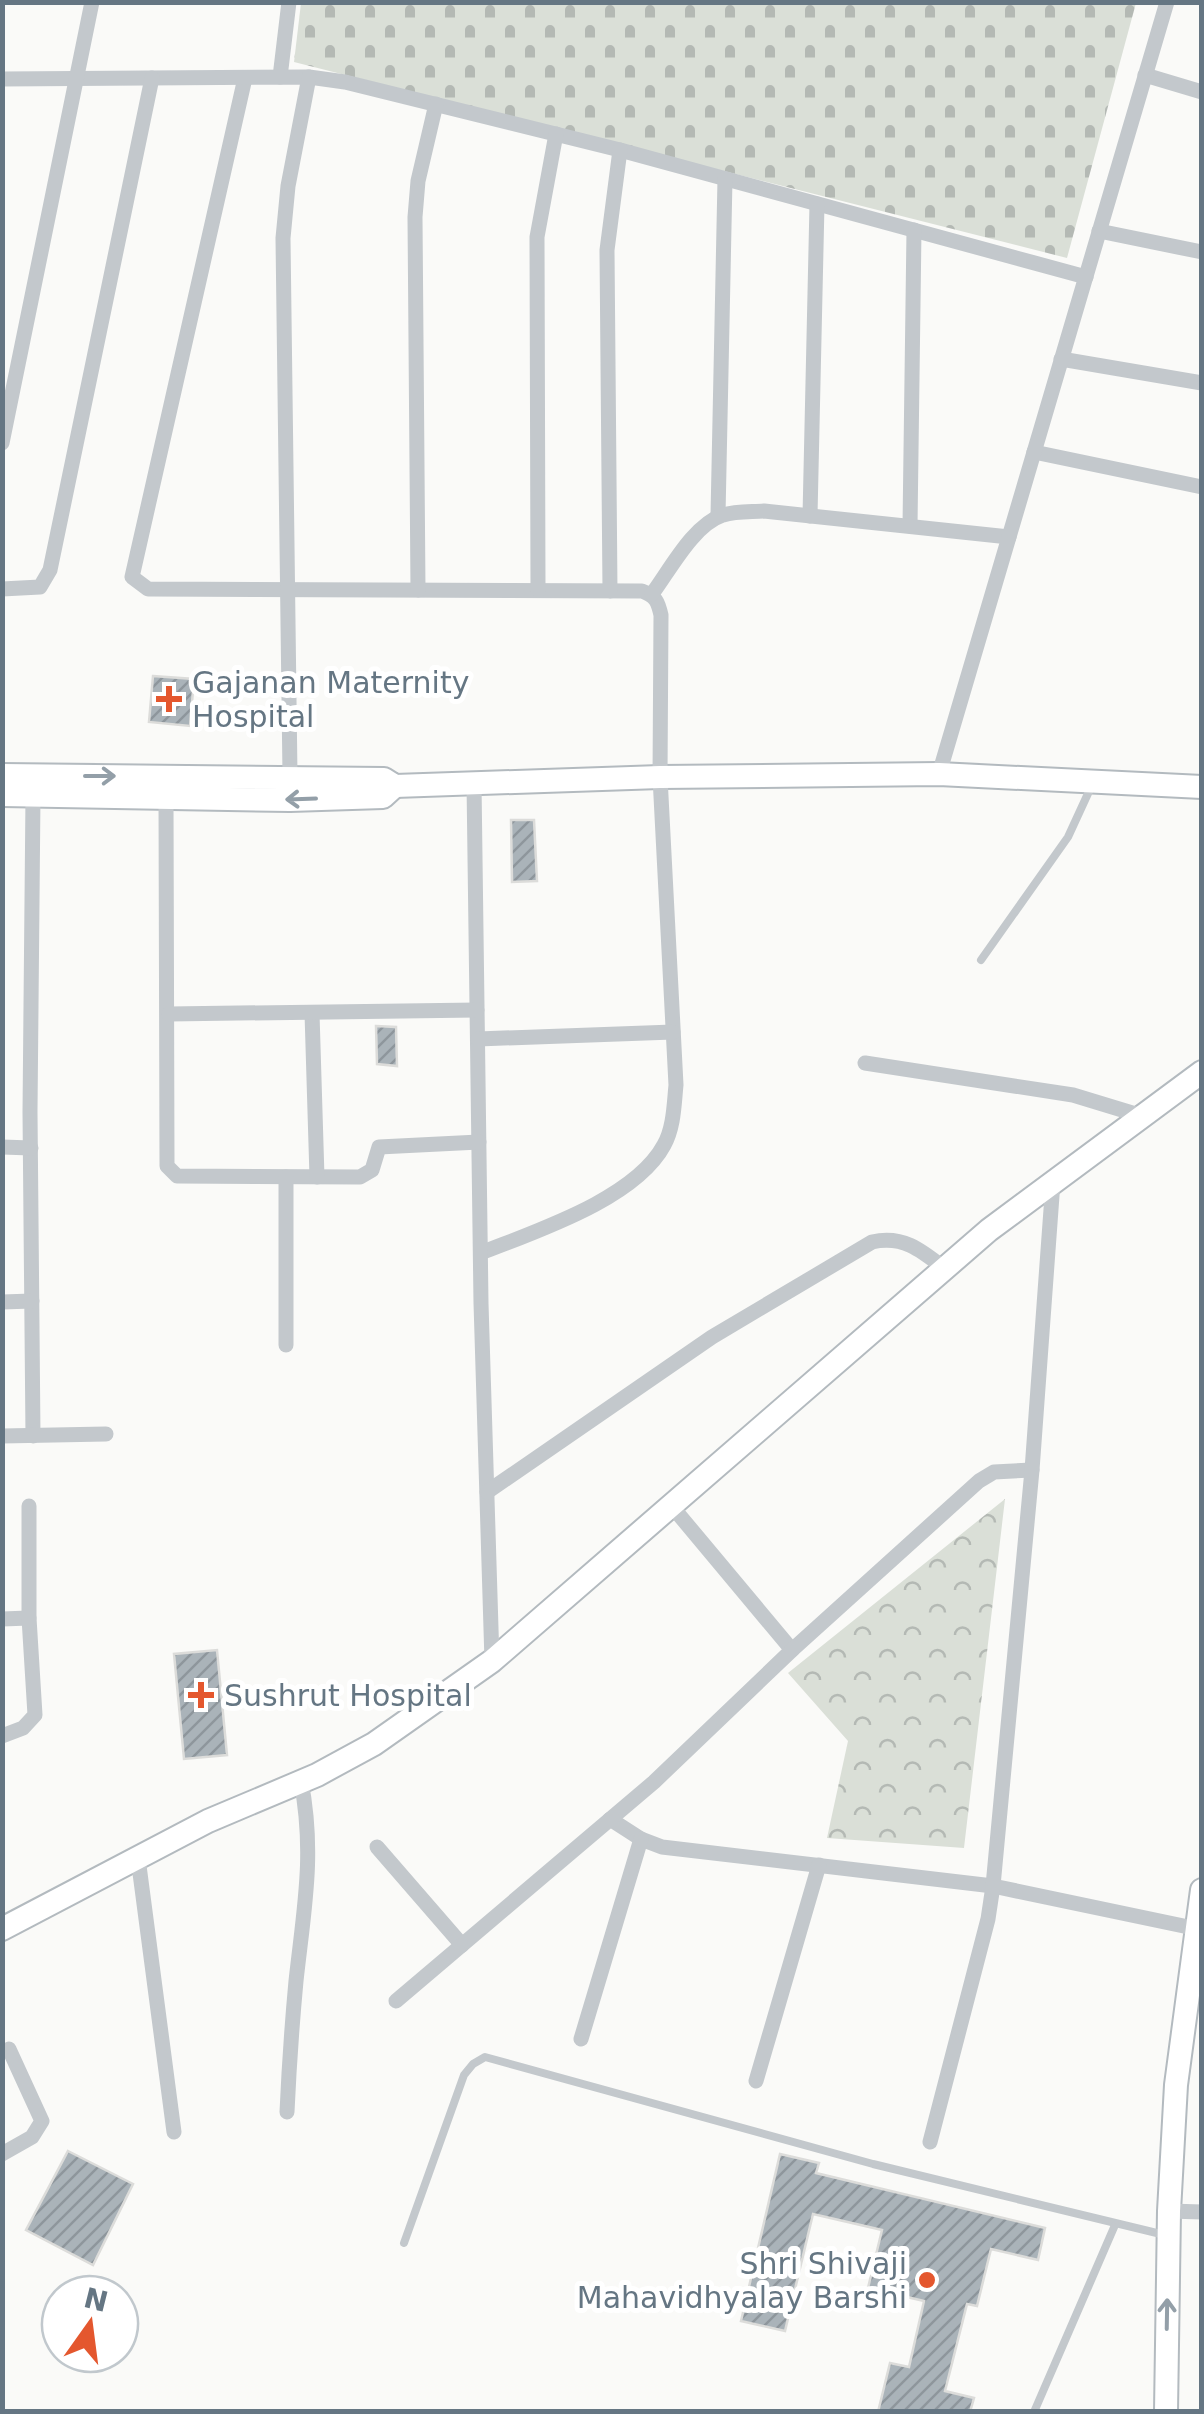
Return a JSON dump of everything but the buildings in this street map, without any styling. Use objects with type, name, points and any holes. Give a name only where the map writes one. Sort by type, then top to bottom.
[{"type":"street","points":[[2,443],[10,367],[92,2]]},
{"type":"street","points":[[280,76],[289,2]]},
{"type":"street","points":[[939,774],[1166,2]]},
{"type":"street","points":[[1145,75],[1202,92]]},
{"type":"street","points":[[2,79],[280,76],[345,82],[620,150],[1086,277]]},
{"type":"street","points":[[290,776],[283,238],[288,186],[310,77]]},
{"type":"street","points":[[2,589],[40,587],[50,570],[152,78]]},
{"type":"street","points":[[244,78],[132,577],[148,589],[610,591],[652,594],[658,602],[660,777],[674,1032],[674,1115],[666,1143],[650,1165],[616,1190],[558,1222],[481,1253]]},
{"type":"street","points":[[418,590],[415,217],[418,181],[436,104]]},
{"type":"street","points":[[538,590],[537,237],[556,134]]},
{"type":"street","points":[[610,591],[607,250],[620,150]]},
{"type":"street","points":[[718,516],[725,179]]},
{"type":"street","points":[[810,516],[818,204]]},
{"type":"street","points":[[910,526],[914,230]]},
{"type":"street","points":[[1099,231],[1202,252]]},
{"type":"street","points":[[1061,359],[1202,382]]},
{"type":"street","points":[[1034,452],[1202,487]]},
{"type":"street","points":[[652,594],[698,534],[718,516],[764,511],[1009,537]]},
{"type":"street","points":[[2,775],[290,776],[384,779],[395,786],[660,777],[939,774],[1202,787]]},
{"type":"street","points":[[474,783],[492,1660]]},
{"type":"street","points":[[2,794],[290,800],[383,796],[395,786]]},
{"type":"street","points":[[33,794],[34,1436]]},
{"type":"street","points":[[166,799],[170,1173],[368,1175],[376,1151],[384,1146],[479,1142]]},
{"type":"street","points":[[169,1014],[478,1010]]},
{"type":"street","points":[[312,1013],[317,1177]]},
{"type":"street","points":[[478,1039],[674,1032]]},
{"type":"street","points":[[864,1062],[1073,1095],[1142,1116]]},
{"type":"street","points":[[2,1928],[208,1822],[374,1744],[492,1660],[945,1269],[1053,1182],[1202,1072]]},
{"type":"street","points":[[2,1147],[31,1148]]},
{"type":"street","points":[[286,1177],[286,1346]]},
{"type":"street","points":[[930,2142],[988,1918],[1032,1470],[1053,1182]]},
{"type":"street","points":[[487,1492],[712,1337],[872,1242],[888,1238],[904,1241],[945,1269]]},
{"type":"street","points":[[2,1302],[32,1301]]},
{"type":"street","points":[[2,1436],[106,1434]]},
{"type":"street","points":[[396,2001],[654,1782],[792,1650],[979,1481],[994,1472],[1032,1470]]},
{"type":"street","points":[[670,1504],[792,1650]]},
{"type":"street","points":[[2,1736],[24,1728],[35,1715],[29,1618],[29,1506]]},
{"type":"street","points":[[2,1619],[29,1618]]},
{"type":"street","points":[[287,2112],[294,2000],[310,1875],[302,1781]]},
{"type":"street","points":[[610,1819],[641,1840],[662,1847],[992,1886],[1198,1928]]},
{"type":"street","points":[[581,2038],[641,1840]]},
{"type":"street","points":[[378,1847],[462,1944]]},
{"type":"street","points":[[138,1858],[174,2132]]},
{"type":"street","points":[[756,2081],[819,1866]]},
{"type":"street","points":[[1166,2412],[1168,2236],[1176,2085],[1202,1890]]},
{"type":"street","points":[[2,2154],[32,2137],[42,2121],[9,2049]]},
{"type":"street","points":[[1169,2211],[1202,2212]]},
{"type":"lane","points":[[981,960],[1068,837],[1094,782]]},
{"type":"lane","points":[[404,2244],[464,2075],[472,2064],[485,2057],[873,2164],[1168,2236]]},
{"type":"lane","points":[[1034,2412],[1115,2225]]},
{"type":"green space","points":[[301,3],[1136,3],[1067,258],[294,62]]},
{"type":"green space","points":[[1005,1499],[964,1848],[827,1838],[848,1741],[788,1673]]},
{"type":"place","name":"Gajanan Maternity Hospital","points":[[169,699]]},
{"type":"place","name":"Sushrut Hospital","points":[[201,1695]]},
{"type":"place","name":"Shri Shivaji Mahavidhyalay Barshi","points":[[927,2280]]}]
